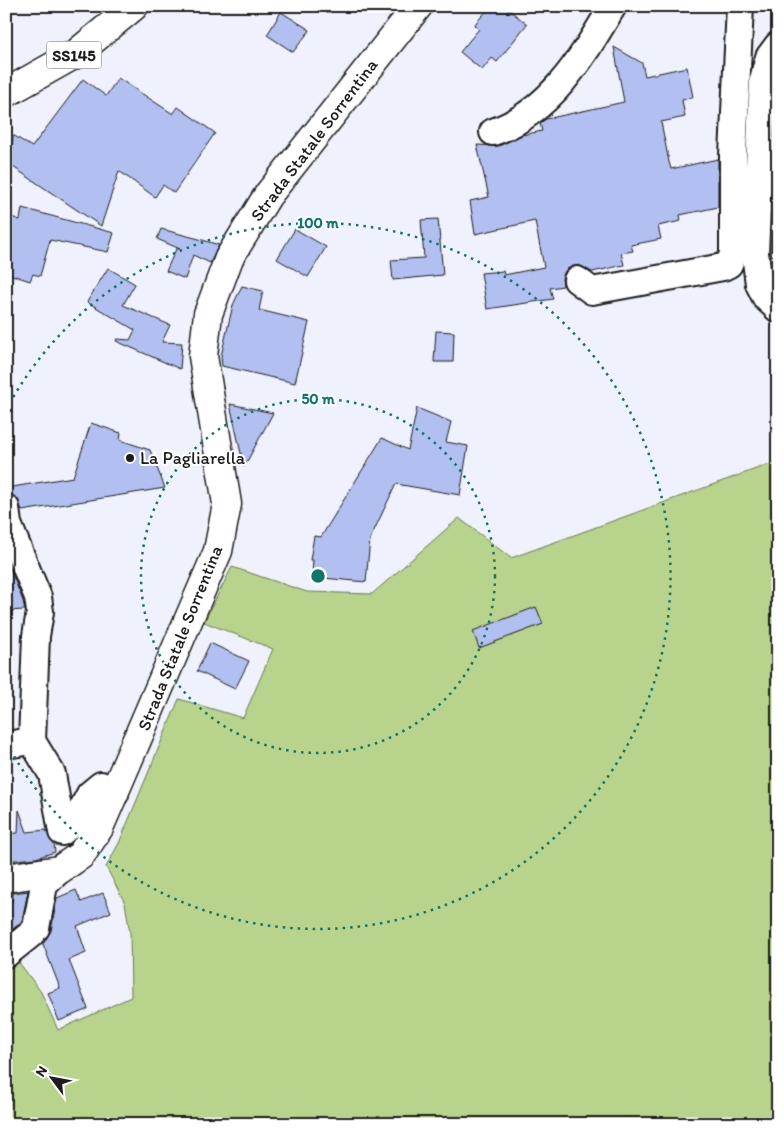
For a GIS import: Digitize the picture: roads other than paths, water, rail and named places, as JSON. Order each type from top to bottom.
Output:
[{"type":"main road","name":"SS145","points":[[6,93],[77,53],[134,6]]},
{"type":"main road","name":"Strada Statale Sorrentina","points":[[6,878],[59,870],[81,855],[99,828],[218,551],[227,504],[203,356],[208,314],[226,268],[268,195],[418,6]]},
{"type":"lane","points":[[493,132],[512,126],[549,97],[589,46],[613,6]]},
{"type":"lane","points":[[577,280],[592,291],[728,264],[733,254],[733,155],[740,6]]},
{"type":"lane","points":[[778,44],[769,57],[764,80],[755,253],[759,284],[766,298],[778,309]]},
{"type":"lane","points":[[6,508],[8,524],[38,597],[40,612],[36,636],[32,740],[52,774],[62,832],[78,817],[90,794],[101,786],[114,794]]},
{"type":"lane","points":[[6,745],[32,740]]},
{"type":"lane","points":[[6,954],[36,928],[44,885],[59,870]]},
{"type":"place","name":"La Pagliarella","points":[[130,458]]}]
